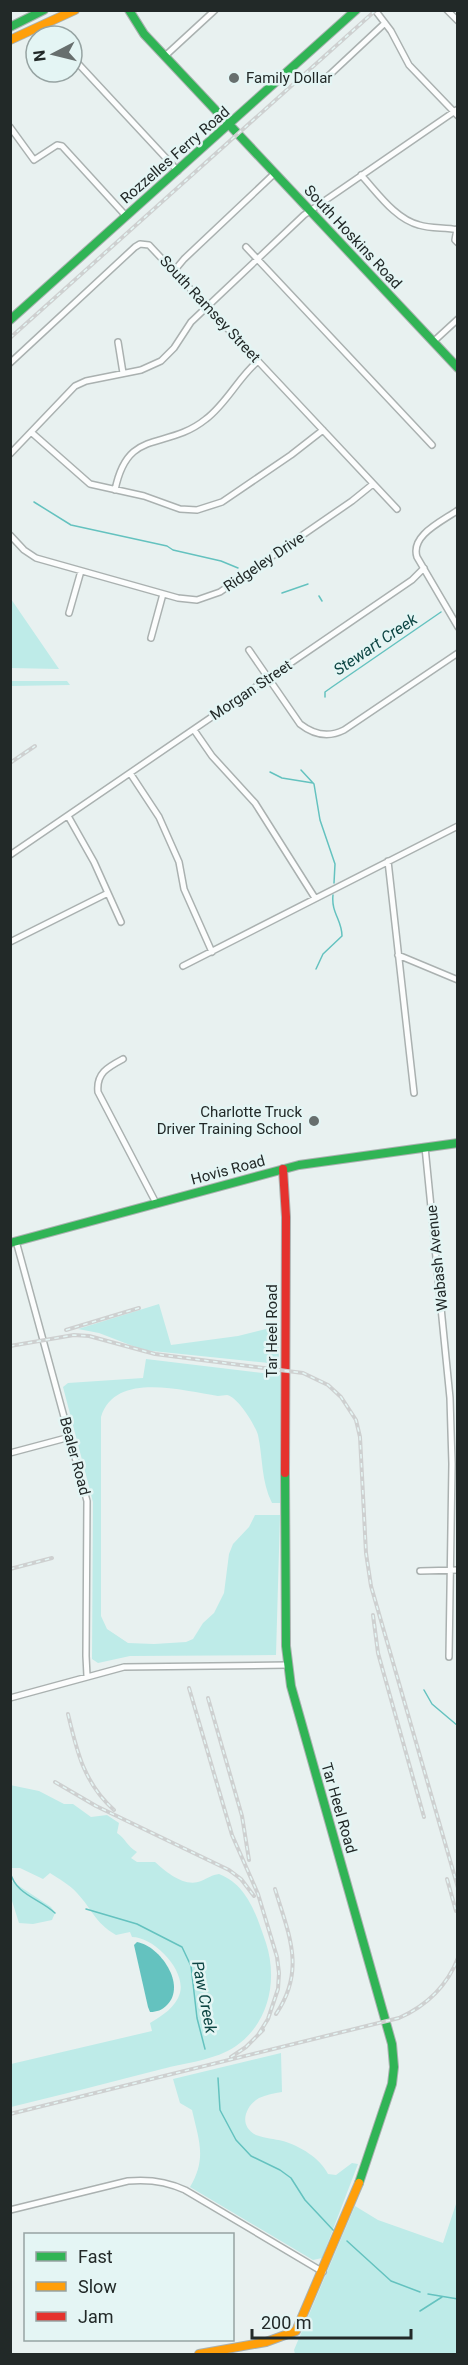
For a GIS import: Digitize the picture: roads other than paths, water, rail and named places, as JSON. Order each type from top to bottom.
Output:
[{"type":"main road","points":[[10,27],[44,10]]},
{"type":"main road","points":[[46,24],[75,10]]},
{"type":"main road","name":"South Hoskins Road","points":[[129,10],[144,34],[458,368]]},
{"type":"main road","name":"Rozzelles Ferry Road","points":[[10,320],[356,10]]},
{"type":"main road","points":[[10,40],[24,34]]},
{"type":"main road","name":"Hovis Road","points":[[13,1242],[283,1169],[338,1158],[458,1143]]},
{"type":"main road","name":"Tar Heel Road","points":[[199,2355],[283,2338],[292,2335],[297,2329],[352,2203],[394,2073],[394,2056],[291,1686],[288,1665],[285,1599],[286,1217],[283,1169]]},
{"type":"street","points":[[165,56],[215,10]]},
{"type":"street","points":[[10,454],[75,386],[86,381],[149,367],[161,361],[174,348],[191,322],[310,210],[456,113],[409,65],[375,10]]},
{"type":"street","points":[[447,10],[458,21]]},
{"type":"street","points":[[323,81],[385,23]]},
{"type":"street","points":[[84,70],[178,171]]},
{"type":"street","points":[[10,127],[34,160],[57,145],[62,147],[126,216]]},
{"type":"street","points":[[174,270],[275,173]]},
{"type":"street","points":[[361,175],[400,216],[410,223],[421,226],[457,230],[455,240],[458,243]]},
{"type":"street","name":"South Ramsey Street","points":[[10,363],[135,247],[145,244],[174,270],[397,509]]},
{"type":"street","points":[[246,247],[432,446]]},
{"type":"street","points":[[433,342],[458,318]]},
{"type":"street","points":[[118,342],[123,373]]},
{"type":"street","points":[[115,490],[120,469],[131,453],[143,446],[175,436],[205,421],[218,408],[237,382],[258,361]]},
{"type":"street","points":[[31,432],[86,482],[96,487],[144,496],[180,509],[205,509],[222,502],[323,430]]},
{"type":"street","name":"Ridgeley Drive","points":[[10,535],[32,556],[163,594],[192,600],[207,598],[220,592],[373,484]]},
{"type":"street","points":[[458,510],[418,540],[416,552],[458,627]]},
{"type":"street","name":"Morgan Street","points":[[10,855],[412,580],[424,568]]},
{"type":"street","points":[[69,613],[81,571]]},
{"type":"street","points":[[151,638],[163,594]]},
{"type":"street","points":[[249,650],[300,724],[316,734],[330,735],[344,730],[458,652]]},
{"type":"street","points":[[194,730],[212,756],[255,802],[315,898]]},
{"type":"street","points":[[130,773],[159,817],[179,862],[184,889],[212,952]]},
{"type":"street","points":[[68,816],[94,862],[121,922]]},
{"type":"street","points":[[183,966],[458,826]]},
{"type":"street","points":[[388,861],[414,1093]]},
{"type":"street","points":[[10,942],[108,894]]},
{"type":"street","points":[[398,955],[458,980]]},
{"type":"street","points":[[123,1059],[102,1072],[98,1080],[98,1092],[156,1203]]},
{"type":"street","name":"Wabash Avenue","points":[[425,1147],[450,1391],[449,1657]]},
{"type":"street","name":"Bealer Road","points":[[13,1242],[70,1437],[88,1513],[87,1676]]},
{"type":"street","points":[[10,1453],[70,1437]]},
{"type":"street","points":[[420,1571],[458,1570]]},
{"type":"street","points":[[10,1698],[87,1676],[137,1665],[288,1665]]},
{"type":"street","points":[[10,2210],[128,2181],[163,2182],[185,2190],[323,2272]]},
{"type":"water","points":[[137,1942],[146,1945],[162,1958],[172,1977],[174,1987],[172,1997],[167,2005],[157,2011],[150,2012],[148,2007],[134,1945]]},
{"type":"waterway","points":[[34,502],[71,525],[167,546],[173,550],[221,561],[238,568]]},
{"type":"waterway","points":[[282,593],[308,584]]},
{"type":"waterway","points":[[319,596],[322,601]]},
{"type":"waterway","name":"Stewart Creek","points":[[325,697],[325,692],[441,612]]},
{"type":"waterway","name":"Stewart Creek","points":[[301,770],[314,784],[320,820],[335,864],[334,883]]},
{"type":"waterway","points":[[270,772],[282,778],[313,783]]},
{"type":"waterway","name":"Stewart Creek","points":[[316,969],[323,954],[342,936],[333,895]]},
{"type":"waterway","points":[[424,1690],[432,1704],[458,1726]]},
{"type":"waterway","name":"Paw Creek","points":[[10,1872],[17,1886],[55,1913]]},
{"type":"waterway","name":"Paw Creek","points":[[86,1909],[137,1924],[182,1947],[191,1966],[197,2018],[205,2049]]},
{"type":"waterway","name":"Paw Creek","points":[[218,2078],[220,2110],[236,2140],[251,2156],[291,2178],[305,2200],[334,2231]]},
{"type":"waterway","name":"Paw Creek","points":[[347,2241],[391,2281],[420,2292]]},
{"type":"waterway","name":"Paw Creek","points":[[428,2294],[458,2299]]},
{"type":"waterway","points":[[420,2311],[442,2297]]},
{"type":"railway","points":[[10,338],[376,10]]},
{"type":"railway","points":[[10,763],[35,746]]},
{"type":"railway","points":[[66,1330],[139,1308]]},
{"type":"railway","points":[[10,1346],[74,1335],[89,1336],[155,1354],[303,1373],[328,1385],[341,1397],[356,1420],[360,1437],[366,1553],[371,1586],[458,1888]]},
{"type":"railway","points":[[10,1569],[52,1558]]},
{"type":"railway","points":[[373,1615],[378,1653],[424,1817]]},
{"type":"railway","points":[[189,1688],[232,1835],[258,1894],[277,1957],[278,1989],[268,2019],[258,2035]]},
{"type":"railway","points":[[208,1698],[242,1816],[249,1860]]},
{"type":"railway","points":[[68,1714],[83,1766],[95,1789],[114,1810]]},
{"type":"railway","points":[[55,1782],[96,1806],[229,1870],[241,1879],[254,1896]]},
{"type":"railway","points":[[447,1879],[456,1911]]},
{"type":"railway","points":[[275,1889],[289,1937],[293,1967],[285,1998],[276,2014]]},
{"type":"railway","points":[[10,2114],[399,2018],[418,2008],[442,1986],[458,1958]]},
{"type":"railway","points":[[231,2057],[246,2047],[263,2030]]},
{"type":"place","name":"Family Dollar","points":[[234,78]]},
{"type":"place","name":"Charlotte Truck Driver Training School","points":[[314,1121]]}]
